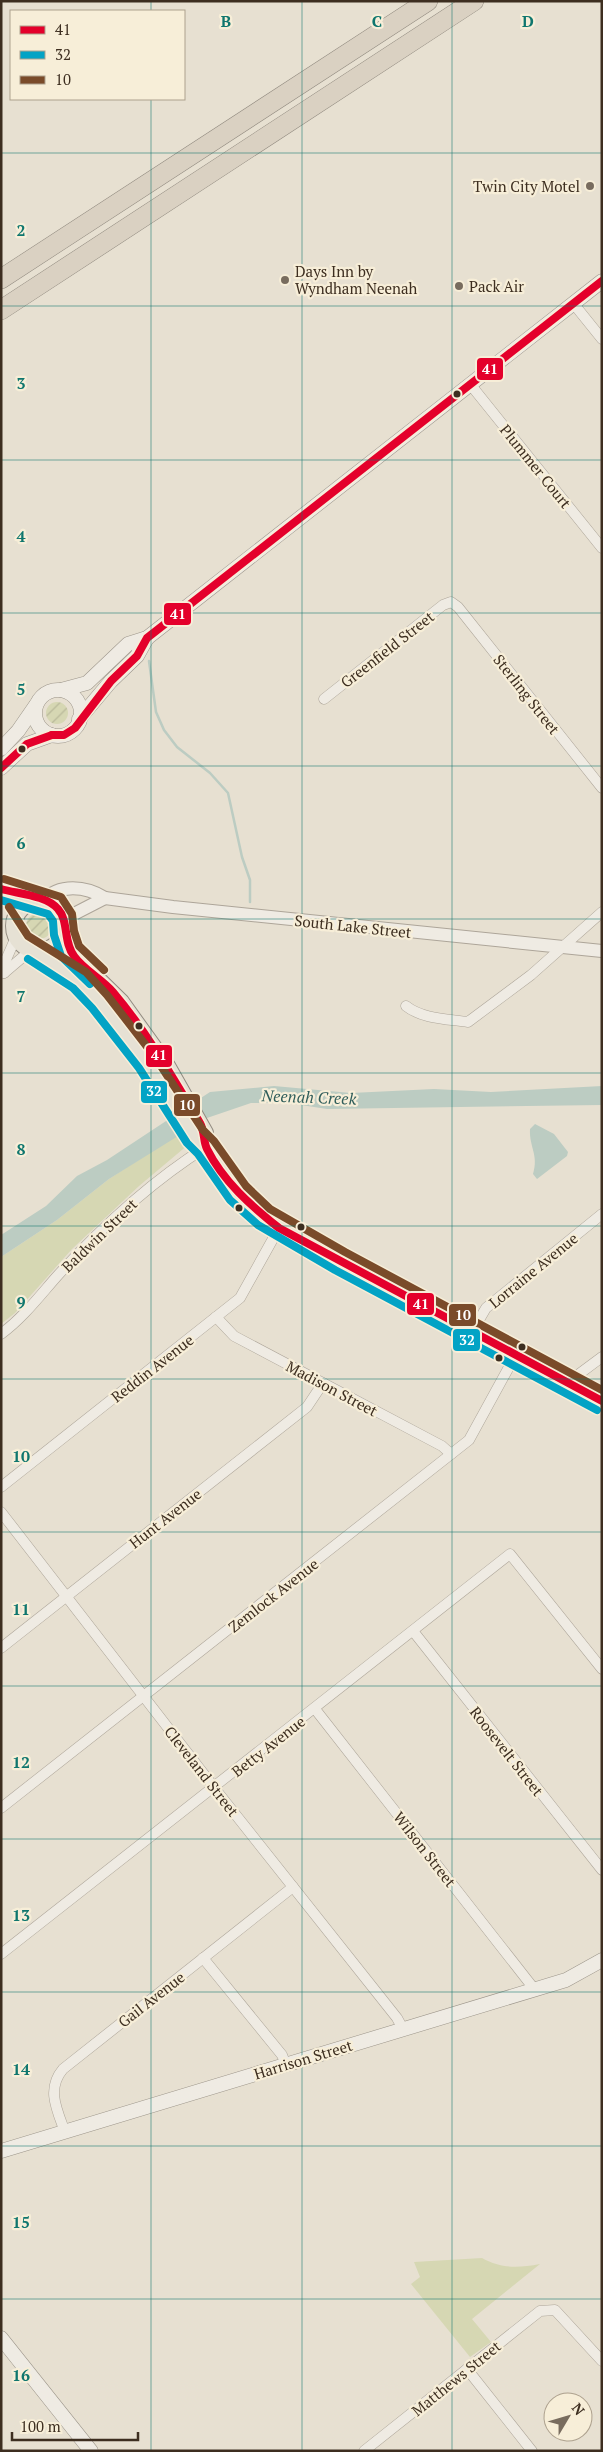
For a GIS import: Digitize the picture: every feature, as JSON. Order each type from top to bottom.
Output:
[{"type":"highway","points":[[1,279],[428,1]]},
{"type":"highway","points":[[1,310],[474,1]]},
{"type":"main road","points":[[1,749],[18,731],[36,705],[49,692],[87,683],[128,644],[147,638],[602,281]]},
{"type":"main road","points":[[36,705],[36,720],[39,726],[52,735],[58,736],[70,732],[110,681],[137,656],[147,638]]},
{"type":"main road","points":[[61,690],[74,698],[80,712],[80,720]]},
{"type":"main road","points":[[1,768],[27,744],[52,735]]},
{"type":"main road","points":[[1,889],[54,905],[59,910],[67,924],[76,959],[112,992],[129,1012],[167,1066],[184,1109]]},
{"type":"main road","points":[[15,934],[14,921],[21,908],[27,903],[41,901]]},
{"type":"main road","points":[[1,913],[15,934],[34,951],[80,980],[124,1030],[184,1109],[206,1147],[250,1206],[279,1228],[602,1401]]},
{"type":"main road","points":[[34,951],[54,947],[67,924]]},
{"type":"main road","name":"Harrison Street","points":[[1,2151],[534,1990],[578,1975],[602,1960]]},
{"type":"main road","points":[[1,2338],[91,2451]]},
{"type":"street","points":[[573,303],[602,339]]},
{"type":"street","name":"Plummer Court","points":[[470,384],[602,548]]},
{"type":"street","name":"Greenfield Street","points":[[324,699],[444,605],[451,602]]},
{"type":"street","name":"Sterling Street","points":[[451,602],[458,607],[602,788]]},
{"type":"street","name":"South Lake Street","points":[[41,901],[61,888],[88,890],[105,898],[602,951]]},
{"type":"street","points":[[67,924],[85,898],[88,890]]},
{"type":"street","points":[[67,924],[105,898]]},
{"type":"street","points":[[406,1006],[421,1014],[468,1022],[531,975],[602,912]]},
{"type":"street","points":[[15,934],[5,962],[4,973],[34,951]]},
{"type":"street","name":"Baldwin Street","points":[[1,1334],[19,1319],[82,1250],[130,1204],[188,1158],[206,1147]]},
{"type":"street","name":"Lorraine Avenue","points":[[472,1332],[486,1308],[602,1214]]},
{"type":"street","name":"Reddin Avenue","points":[[1,1487],[243,1295],[279,1228]]},
{"type":"street","name":"Madison Street","points":[[216,1317],[234,1336],[442,1446],[452,1454]]},
{"type":"street","name":"Zemlock Avenue","points":[[1,1808],[473,1436],[515,1356]]},
{"type":"street","points":[[567,1383],[602,1357]]},
{"type":"street","name":"Hunt Avenue","points":[[1,1648],[307,1407],[323,1383]]},
{"type":"street","name":"Cleveland Street","points":[[1,1512],[215,1788],[397,2018],[403,2029]]},
{"type":"street","name":"Betty Avenue","points":[[1,1954],[215,1788],[510,1554],[602,1669]]},
{"type":"street","name":"Roosevelt Street","points":[[413,1631],[602,1870]]},
{"type":"street","name":"Wilson Street","points":[[315,1709],[534,1990]]},
{"type":"street","name":"Gail Avenue","points":[[64,2132],[53,2093],[59,2074],[293,1887]]},
{"type":"street","points":[[203,1958],[282,2055],[286,2065]]},
{"type":"street","name":"Matthews Street","points":[[364,2451],[536,2314],[549,2309],[559,2313],[602,2361]]},
{"type":"street","points":[[467,2369],[532,2451]]},
{"type":"street","points":[[374,2442],[383,2451]]},
{"type":"green space","points":[[57,702],[67,709],[68,713],[61,723],[57,724],[47,717],[46,713],[53,703]]},
{"type":"green space","points":[[39,913],[48,917],[52,926],[48,935],[39,939],[30,935],[26,926],[30,917]]},
{"type":"green space","points":[[180,1133],[184,1135],[189,1144],[139,1186],[72,1249],[15,1313],[1,1324],[1,1257],[57,1220],[109,1179]]},
{"type":"green space","points":[[482,2258],[489,2262],[510,2267],[540,2264],[472,2319],[491,2342],[470,2357],[411,2284],[420,2277],[414,2262]]},
{"type":"water","name":"Neenah Creek","points":[[274,1086],[351,1093],[434,1089],[491,1092],[602,1086],[602,1105],[327,1109],[288,1103],[251,1103],[207,1118],[109,1179],[57,1220],[1,1257],[1,1235],[46,1206],[77,1176],[107,1160],[210,1092]]},
{"type":"water","points":[[535,1124],[554,1134],[568,1152],[567,1156],[537,1179],[533,1174],[535,1161],[530,1135],[530,1129]]},
{"type":"waterway","points":[[149,661],[156,712],[164,730],[177,747],[210,773],[228,793],[242,857],[250,880],[250,902]]},
{"type":"transit line","name":"41","points":[[52,735],[64,735],[75,728],[111,681],[137,656],[147,638],[602,281]]},
{"type":"transit line","name":"41","points":[[1,768],[27,744],[52,735]]},
{"type":"transit line","name":"10","points":[[4,879],[61,897],[72,914],[74,931],[79,946],[104,970]]},
{"type":"transit line","name":"41","points":[[1,889],[39,898],[53,904],[58,909],[64,919],[68,944],[74,956],[83,966],[109,987],[137,1023],[200,1123],[206,1146],[221,1172],[258,1211],[279,1228],[602,1401]]},
{"type":"transit line","name":"32","points":[[1,900],[48,914],[53,921],[54,935],[61,956],[90,984]]},
{"type":"transit line","name":"10","points":[[9,907],[28,936],[86,972],[107,995],[155,1057],[203,1130],[214,1141],[246,1186],[270,1209],[345,1252],[602,1390]]},
{"type":"transit line","name":"32","points":[[28,959],[73,988],[92,1008],[139,1068],[187,1143],[198,1154],[230,1200],[258,1225],[335,1270],[597,1410]]},
{"type":"place","name":"Twin City Motel","points":[[590,186]]},
{"type":"place","name":"Days Inn by Wyndham Neenah","points":[[285,280]]},
{"type":"place","name":"Pack Air","points":[[459,286]]}]
